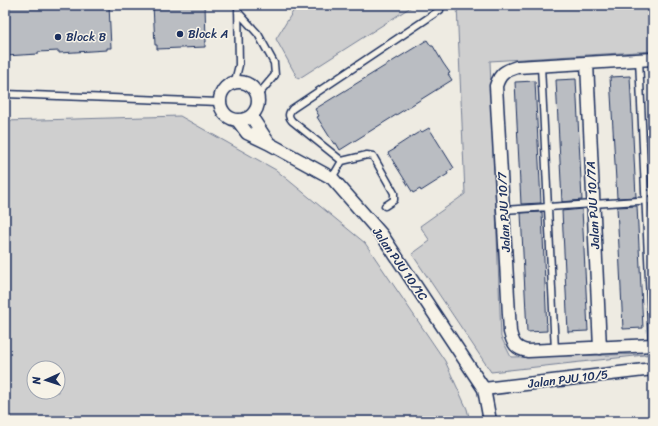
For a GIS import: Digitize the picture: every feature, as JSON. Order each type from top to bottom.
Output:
[{"type":"street","points":[[541,66],[653,59]]},
{"type":"street","name":"Jalan PJU 10/7A","points":[[587,63],[600,348]]},
{"type":"street","name":"Jalan PJU 10/7","points":[[541,66],[517,67],[506,70],[499,77],[496,86],[496,98],[504,210],[510,332],[512,340],[521,349],[528,351],[556,350]]},
{"type":"street","points":[[235,81],[245,82],[253,86],[258,95],[258,107],[251,116],[238,120],[229,118],[222,111],[219,102],[221,93],[226,85],[235,81]]},
{"type":"street","name":"Jalan PJU 10/1C","points":[[251,116],[268,143]]},
{"type":"street","name":"Jalan PJU 10/1C","points":[[238,120],[247,133],[332,178],[384,237],[484,389],[490,421]]},
{"type":"street","points":[[556,350],[652,345]]},
{"type":"street","name":"Jalan PJU 10/5","points":[[484,389],[653,369]]},
{"type":"lane","points":[[235,81],[239,65],[238,5]]},
{"type":"lane","points":[[342,161],[292,121],[289,117],[289,113],[440,10]]},
{"type":"lane","points":[[238,12],[258,34],[274,63],[275,75],[258,95]]},
{"type":"lane","points":[[639,59],[652,345]]},
{"type":"lane","points":[[541,66],[556,350]]},
{"type":"lane","points":[[5,94],[219,102]]},
{"type":"lane","points":[[332,178],[342,161],[367,154],[373,156],[394,193],[394,200],[385,206]]},
{"type":"lane","points":[[504,210],[653,200]]},
{"type":"shaded area","points":[[297,5],[414,5],[298,79],[276,39]]},
{"type":"shaded area","points":[[457,5],[653,5],[653,51],[490,61],[501,337],[511,357],[653,354],[491,372],[412,254],[430,241],[420,226],[465,194]]},
{"type":"shaded area","points":[[180,116],[276,170],[365,243],[445,361],[467,409],[470,421],[5,421],[5,121]]},
{"type":"building","name":"Block B","points":[[5,5],[109,5],[111,48],[107,48],[107,50],[59,53],[59,51],[38,52],[38,54],[5,56]]},
{"type":"building","name":"Block A","points":[[153,5],[205,5],[205,47],[157,49],[157,45],[155,45]]},
{"type":"building","points":[[427,40],[431,46],[433,46],[450,73],[448,74],[452,80],[340,150],[336,143],[334,144],[317,117],[319,116],[315,109]]},
{"type":"building","points":[[630,76],[636,197],[617,198],[610,77]]},
{"type":"building","points":[[576,79],[582,200],[562,202],[556,80]]},
{"type":"building","points":[[535,81],[541,203],[521,204],[515,82]]},
{"type":"building","points":[[429,128],[454,168],[447,172],[448,174],[421,191],[420,189],[413,193],[388,153],[411,137]]},
{"type":"building","points":[[637,206],[643,328],[623,329],[617,207]]},
{"type":"building","points":[[582,209],[588,331],[568,332],[562,211]]},
{"type":"building","points":[[542,212],[547,331],[527,332],[521,213]]},
{"type":"place","name":"Block A","points":[[180,34]]},
{"type":"place","name":"Block B","points":[[58,37]]}]
